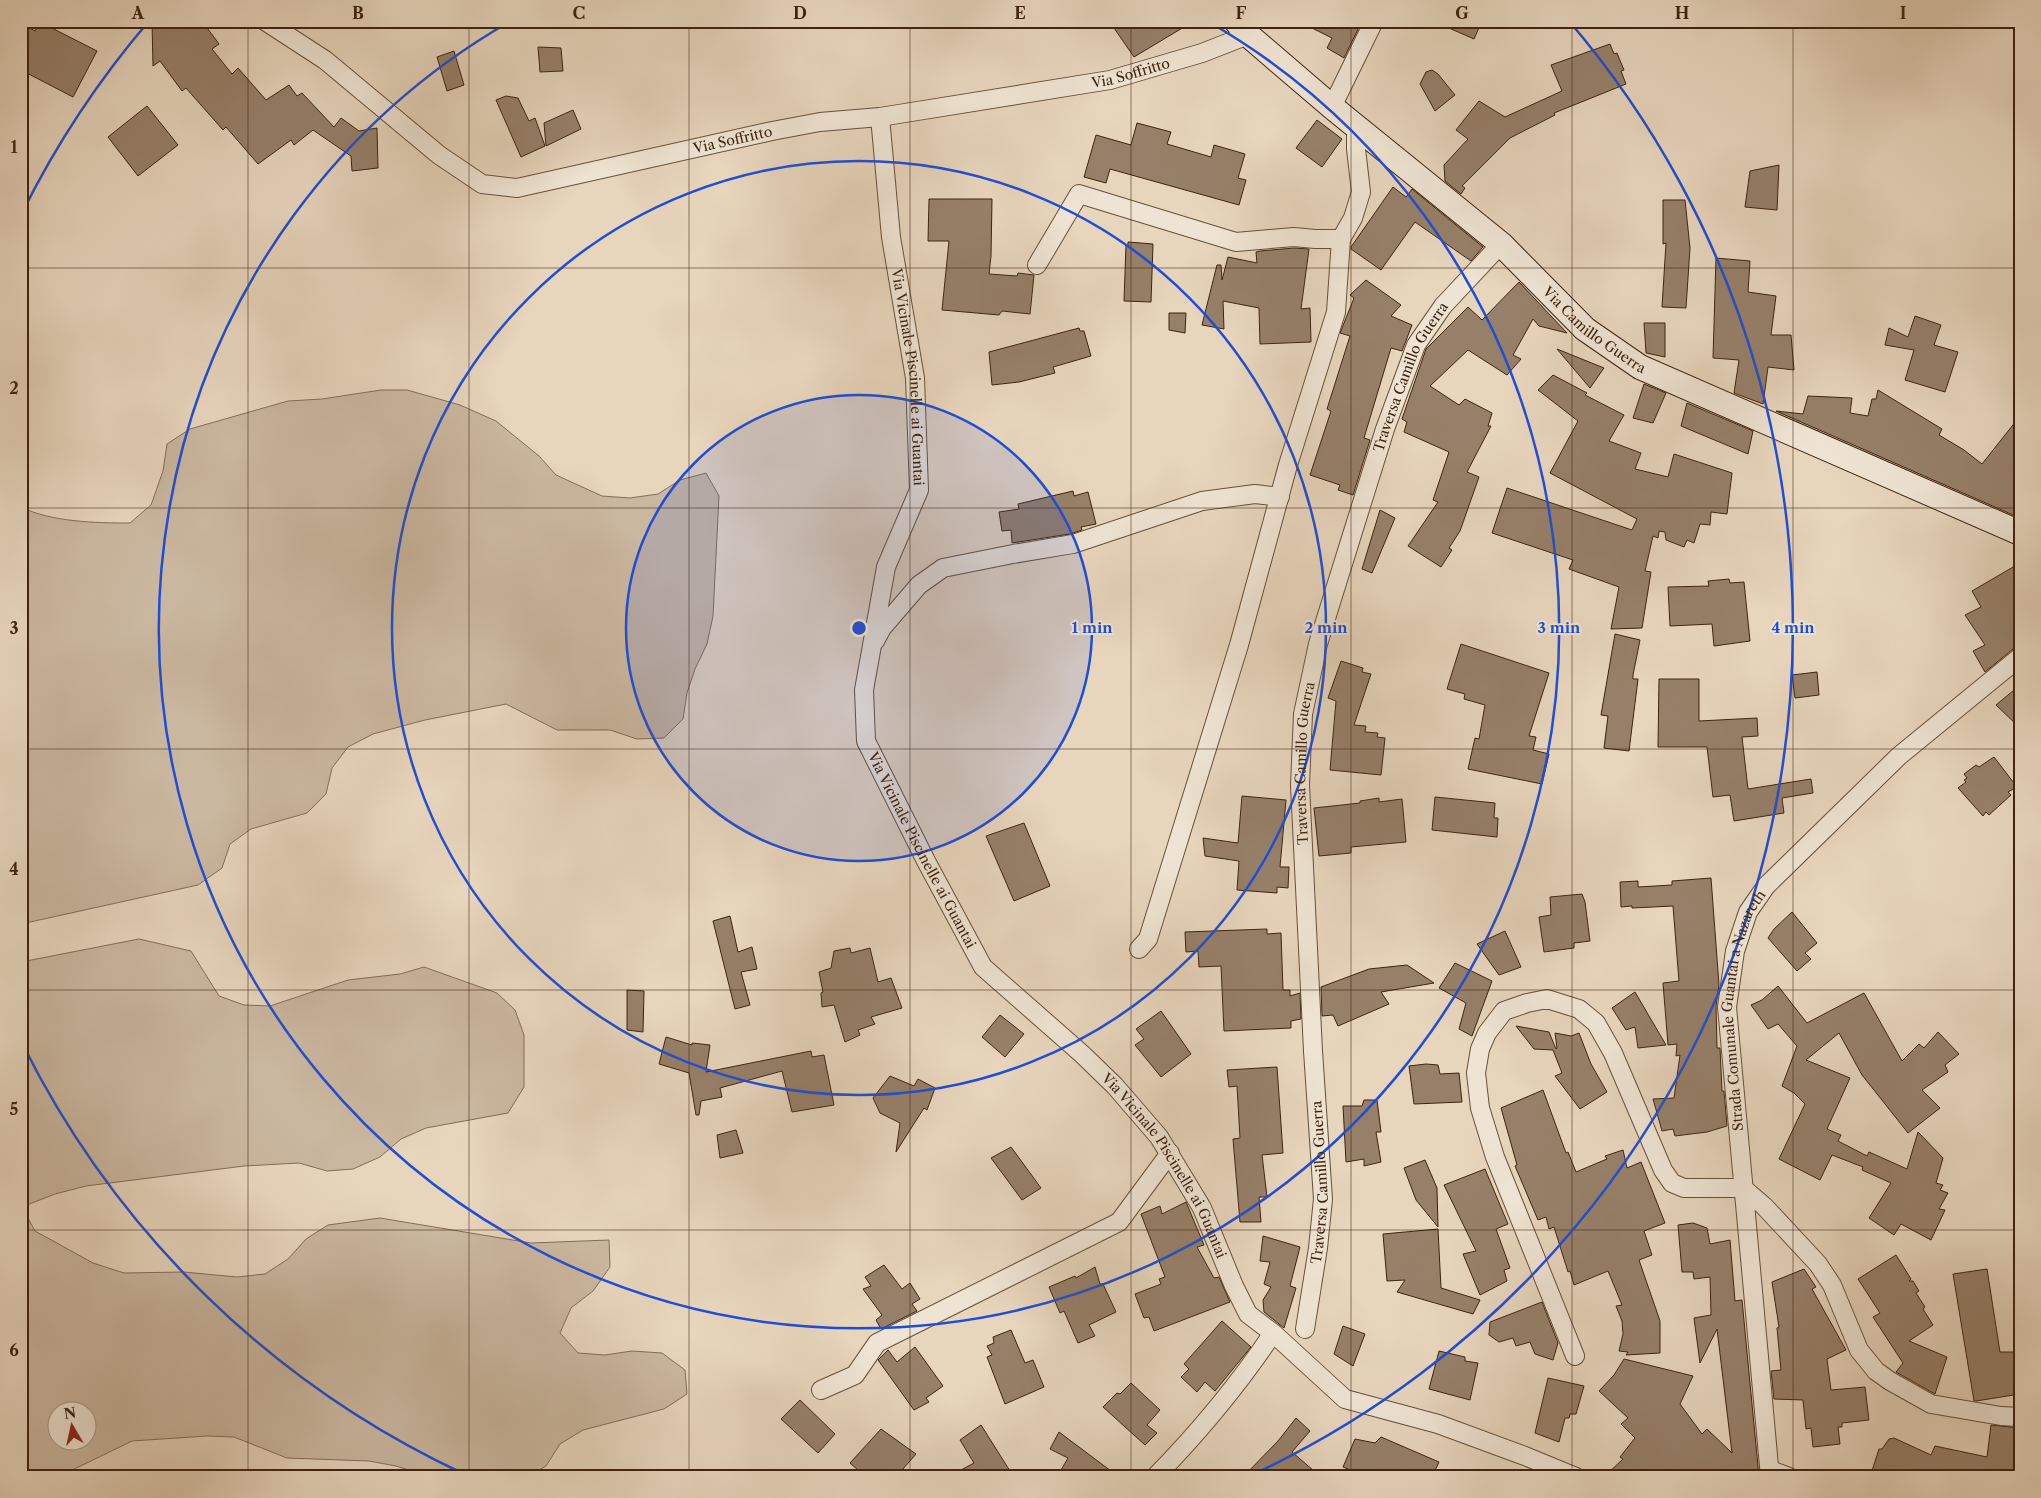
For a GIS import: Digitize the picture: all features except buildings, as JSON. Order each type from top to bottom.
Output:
[{"type":"street","name":"Via Soffritto","points":[[265,21],[325,60],[438,155],[482,184],[517,188],[820,122],[880,117],[1110,80],[1202,53],[1242,28]]},
{"type":"street","points":[[1332,108],[1374,21]]},
{"type":"street","name":"Via Camillo Guerra","points":[[1242,28],[1332,108],[1501,244],[1585,329],[1640,367],[2020,533]]},
{"type":"street","name":"Via Vicinale Piscinelle ai Guantai","points":[[880,117],[891,237],[915,378],[919,490],[886,568],[864,690],[866,741],[926,861],[983,967],[1082,1054],[1159,1137],[1202,1208],[1234,1286],[1248,1314],[1345,1399],[1438,1424],[1526,1456],[1576,1477]]},
{"type":"street","points":[[1139,949],[1148,939],[1239,645],[1280,497],[1336,312],[1340,277],[1341,239],[1353,218],[1361,192],[1356,149],[1356,127]]},
{"type":"street","points":[[1038,265],[1079,194],[1236,242],[1294,237],[1341,239]]},
{"type":"street","name":"Traversa Camillo Guerra","points":[[1305,1329],[1318,1248],[1323,1199],[1313,1051],[1300,785],[1303,714],[1318,644],[1385,429],[1416,345],[1443,306],[1501,244]]},
{"type":"street","points":[[871,647],[882,628],[919,585],[942,568],[1073,544],[1202,501],[1255,494],[1280,497]]},
{"type":"street","name":"Strada Comunale Guantai a Nazareth","points":[[1770,1473],[1727,1007],[1735,951],[1748,912],[1766,886],[1899,756],[2020,657]]},
{"type":"street","points":[[1576,1356],[1494,1157],[1480,1108],[1476,1073],[1480,1049],[1487,1033],[1504,1011],[1546,999],[1579,1009],[1596,1023],[1613,1053],[1663,1170],[1672,1183],[1684,1188],[1743,1188],[1764,1206],[1818,1264],[1832,1285],[1859,1350],[1876,1371],[1931,1404],[2000,1416],[2020,1416]]},
{"type":"street","points":[[821,1390],[855,1375],[877,1343],[1119,1222],[1170,1153]]},
{"type":"street","points":[[1155,1477],[1193,1438],[1223,1402],[1273,1334]]},
{"type":"street","points":[[1770,1473],[1789,1477]]},
{"type":"shaded area","points":[[381,390],[407,390],[460,405],[496,421],[539,456],[556,475],[602,496],[630,498],[658,494],[680,480],[706,473],[719,496],[713,616],[707,644],[695,669],[687,693],[683,719],[664,738],[637,739],[610,730],[557,730],[506,704],[425,720],[373,734],[348,747],[332,768],[326,794],[307,813],[251,829],[230,844],[222,868],[198,885],[21,924],[21,507],[60,519],[130,523],[151,505],[163,471],[167,444],[190,429],[288,401],[322,399]]},
{"type":"shaded area","points":[[139,939],[191,951],[219,996],[244,1005],[270,1006],[348,980],[400,974],[424,967],[497,993],[515,1010],[524,1035],[524,1087],[508,1113],[426,1128],[401,1139],[380,1157],[353,1169],[327,1171],[299,1163],[244,1166],[86,1186],[55,1194],[22,1207],[35,1231],[93,1263],[124,1273],[184,1272],[237,1277],[265,1274],[288,1259],[306,1239],[328,1225],[380,1218],[531,1243],[609,1240],[610,1267],[593,1291],[571,1308],[560,1333],[578,1353],[605,1355],[632,1351],[662,1353],[685,1370],[687,1394],[664,1409],[583,1430],[560,1444],[546,1466],[528,1477],[430,1477],[396,1466],[369,1461],[287,1458],[234,1437],[207,1436],[132,1441],[58,1477],[21,1477],[21,962]]}]
